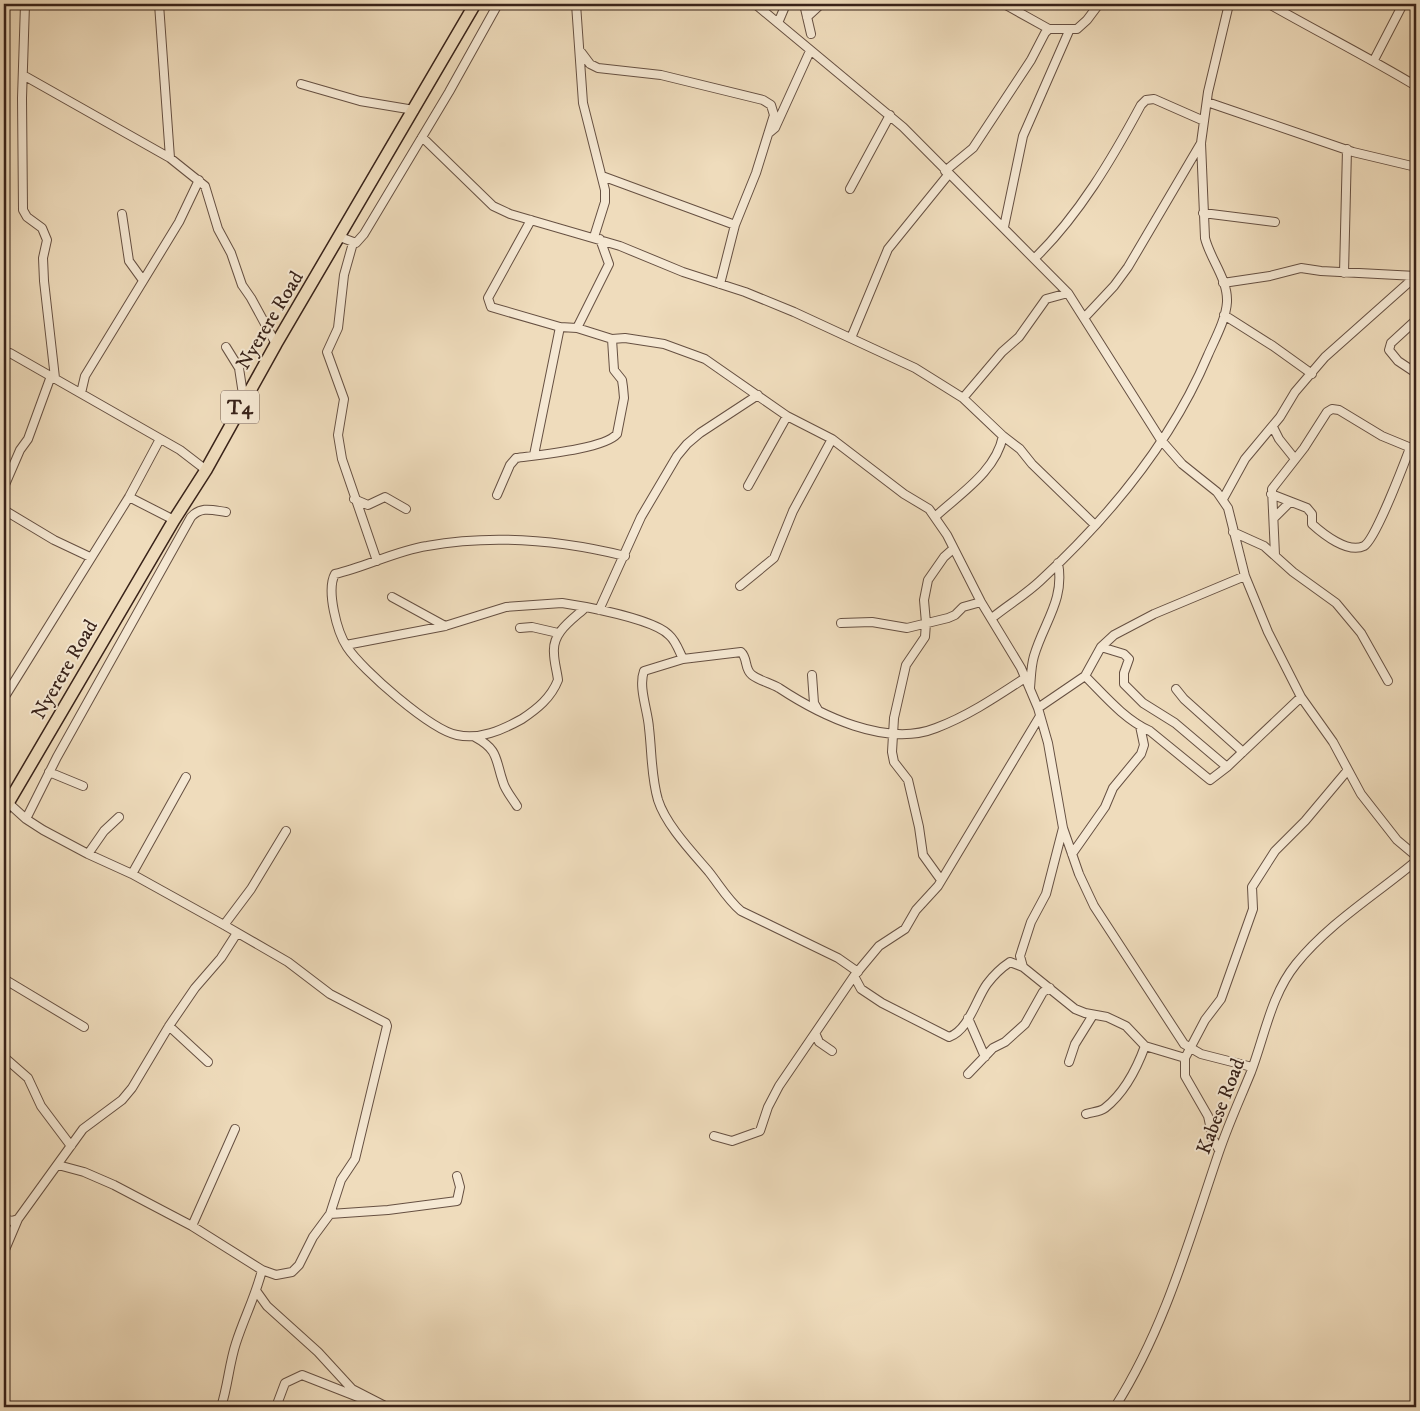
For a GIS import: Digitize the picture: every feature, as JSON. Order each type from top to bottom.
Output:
[{"type":"highway","name":"Nyerere Road","points":[[5,803],[174,520],[206,470],[276,344],[475,4]]},
{"type":"street","points":[[4,487],[20,450],[28,439],[53,377],[44,281],[43,258],[47,240],[42,228],[27,217],[23,210],[25,4]]},
{"type":"street","points":[[159,4],[170,158]]},
{"type":"street","points":[[340,237],[353,243],[358,243],[422,137],[498,4]]},
{"type":"street","points":[[576,4],[583,103],[602,176],[605,202],[597,238],[609,264],[577,328]]},
{"type":"street","points":[[755,4],[890,115],[1068,293],[1085,317],[1101,347],[1161,440],[1182,464],[1223,499],[1228,508],[1245,576],[1268,632],[1301,696],[1333,742],[1360,794],[1397,840],[1416,856]]},
{"type":"street","points":[[778,23],[786,4]]},
{"type":"street","points":[[804,4],[811,34]]},
{"type":"street","points":[[807,17],[821,4]]},
{"type":"street","points":[[1004,4],[1049,29],[1069,31],[1077,30],[1098,4]]},
{"type":"street","points":[[992,618],[1029,590],[1058,563],[1117,501],[1193,392],[1224,315],[1227,303],[1224,283],[1208,251],[1203,213],[1201,143],[1207,102],[1229,4]]},
{"type":"street","points":[[1269,4],[1342,46],[1374,60],[1416,86]]},
{"type":"street","points":[[1374,60],[1403,4]]},
{"type":"street","points":[[851,338],[888,249],[946,173],[973,148],[1031,60],[1041,38],[1049,29]]},
{"type":"street","points":[[1004,227],[1023,136],[1069,31]]},
{"type":"street","points":[[766,136],[775,128],[810,51]]},
{"type":"street","points":[[580,52],[590,64],[598,68],[661,75],[763,100],[771,105],[774,115],[756,173],[735,225],[720,284]]},
{"type":"street","points":[[23,75],[170,158],[205,186],[218,229],[232,253],[242,285],[276,344]]},
{"type":"street","points":[[301,84],[360,101],[414,110]]},
{"type":"street","points":[[1035,258],[1062,229],[1114,156],[1141,105],[1146,100],[1154,99],[1204,121]]},
{"type":"street","points":[[1207,102],[1347,149],[1416,167]]},
{"type":"street","points":[[850,189],[890,115]]},
{"type":"street","points":[[422,137],[493,206],[531,220],[597,238],[745,292],[915,368],[963,398],[1003,436],[1020,449],[1032,464],[1095,525]]},
{"type":"street","points":[[1085,317],[1114,286],[1128,267],[1201,143]]},
{"type":"street","points":[[1344,273],[1347,149]]},
{"type":"street","points":[[602,176],[735,225]]},
{"type":"street","points":[[81,393],[85,376],[178,222],[199,180]]},
{"type":"street","points":[[1203,213],[1275,222]]},
{"type":"street","points":[[122,214],[129,261],[142,279]]},
{"type":"street","points":[[531,220],[488,298],[488,304],[491,307],[560,327],[577,328],[612,339],[645,340],[680,348],[705,359],[787,416],[832,440],[904,494],[923,504],[936,516],[1025,678],[1039,712],[1048,744],[1063,828],[1094,906],[1167,1020],[1190,1049],[1201,1054],[1252,1067]]},
{"type":"street","points":[[353,243],[344,275],[338,328],[327,352],[344,399],[338,435],[342,459],[354,499],[377,561]]},
{"type":"street","points":[[1224,283],[1232,280],[1270,276],[1301,268],[1344,273],[1416,276]]},
{"type":"street","points":[[1223,499],[1245,459],[1273,427],[1295,392],[1325,357],[1416,276]]},
{"type":"street","points":[[963,398],[1002,352],[1019,337],[1046,298],[1068,293]]},
{"type":"street","points":[[1224,315],[1273,346],[1312,374]]},
{"type":"street","points":[[1416,320],[1399,334],[1389,347],[1391,355],[1416,373]]},
{"type":"street","points":[[534,456],[560,327]]},
{"type":"street","points":[[497,494],[512,461],[516,458],[594,445],[613,438],[617,434],[624,398],[622,380],[614,370],[612,339]]},
{"type":"street","points":[[226,347],[239,368],[244,401]]},
{"type":"street","points":[[4,354],[10,352],[180,450],[206,470]]},
{"type":"street","points":[[600,610],[659,485],[687,444],[758,395]]},
{"type":"street","points":[[1271,494],[1310,511],[1312,524],[1325,534],[1347,546],[1362,547],[1367,544],[1377,526],[1413,449],[1382,436],[1339,410],[1332,409],[1323,416],[1304,448],[1274,485],[1271,494],[1275,556]]},
{"type":"street","points":[[748,486],[787,416]]},
{"type":"street","points":[[1273,427],[1279,439],[1295,459]]},
{"type":"street","points":[[936,516],[990,466],[999,450],[1003,436]]},
{"type":"street","points":[[4,698],[129,497],[160,439]]},
{"type":"street","points":[[740,586],[754,572],[765,567],[774,558],[793,511],[832,440]]},
{"type":"street","points":[[129,497],[174,520]]},
{"type":"street","points":[[354,499],[368,505],[385,497],[406,509]]},
{"type":"street","points":[[1274,518],[1290,502]]},
{"type":"street","points":[[26,819],[49,772],[191,517],[196,511],[205,509],[226,512]]},
{"type":"street","points":[[4,510],[54,540],[90,557]]},
{"type":"street","points":[[1233,532],[1258,542],[1293,572],[1336,603],[1361,632],[1388,681]]},
{"type":"street","points":[[517,806],[503,784],[496,754],[487,744],[475,737],[444,731],[425,718],[368,670],[346,645],[333,604],[331,586],[333,578],[335,574],[427,546],[495,540],[545,540],[580,545],[625,556]]},
{"type":"street","points":[[941,880],[923,855],[908,780],[892,756],[893,733],[906,666],[921,644],[926,624],[924,600],[928,580],[944,557],[954,549]]},
{"type":"street","points":[[1030,690],[1034,657],[1059,595],[1061,583],[1058,563]]},
{"type":"street","points":[[714,1136],[732,1141],[760,1132],[768,1108],[779,1086],[816,1035],[856,974],[879,946],[905,929],[916,910],[934,891],[1039,712],[1085,676],[1101,646],[1114,635],[1154,614],[1245,576]]},
{"type":"street","points":[[392,597],[445,626]]},
{"type":"street","points":[[841,623],[872,622],[902,628],[948,618],[963,607],[982,602]]},
{"type":"street","points":[[346,645],[445,626],[506,607],[562,604],[600,610],[664,630],[673,638],[683,659]]},
{"type":"street","points":[[475,737],[510,726],[544,702],[558,680],[553,647],[558,633],[586,608]]},
{"type":"street","points":[[520,628],[532,627],[558,633]]},
{"type":"street","points":[[1101,646],[1124,654],[1129,659],[1124,673],[1124,684],[1136,697],[1175,723],[1227,767]]},
{"type":"street","points":[[1025,678],[974,711],[935,729],[921,732],[893,733],[853,726],[753,676],[746,667],[745,656],[741,652],[683,659],[645,670],[642,676],[650,729],[650,765],[663,810],[692,853],[741,911],[838,958],[856,974],[861,989],[899,1013],[927,1024],[946,1036],[952,1036],[968,1018],[987,984],[1010,962],[1023,967],[1070,1006],[1093,1015],[1107,1017],[1126,1026],[1145,1046],[1186,1058]]},
{"type":"street","points":[[812,676],[814,699],[818,710]]},
{"type":"street","points":[[1085,676],[1103,696],[1211,780],[1243,752],[1288,706],[1301,696]]},
{"type":"street","points":[[1176,689],[1184,699],[1243,752]]},
{"type":"street","points":[[1072,854],[1105,807],[1113,788],[1142,752],[1144,745],[1140,726]]},
{"type":"street","points":[[1219,1150],[1213,1139],[1208,1116],[1185,1076],[1186,1058],[1205,1020],[1221,999],[1253,909],[1252,887],[1275,851],[1305,821],[1348,771]]},
{"type":"street","points":[[49,772],[83,786]]},
{"type":"street","points":[[132,874],[186,777]]},
{"type":"street","points":[[5,803],[26,819],[88,854],[132,874],[224,925],[288,962],[330,994],[386,1023],[377,1074],[355,1159],[341,1180],[330,1214],[313,1237],[296,1269],[281,1275],[262,1270],[192,1226],[106,1182],[84,1172],[58,1165]]},
{"type":"street","points":[[88,854],[104,831],[119,817]]},
{"type":"street","points":[[1023,967],[1020,956],[1022,946],[1046,894],[1063,828]]},
{"type":"street","points":[[224,925],[252,889],[286,831]]},
{"type":"street","name":"Kabese Road","points":[[1115,1407],[1136,1375],[1174,1287],[1219,1150],[1252,1067],[1276,996],[1296,964],[1314,944],[1416,861]]},
{"type":"street","points":[[4,1252],[18,1219],[71,1146],[88,1125],[128,1093],[169,1026],[195,988],[221,958],[237,933]]},
{"type":"street","points":[[4,979],[84,1027]]},
{"type":"street","points":[[968,1074],[985,1056],[1025,1024],[1043,992],[1050,988]]},
{"type":"street","points":[[1070,1062],[1075,1044],[1093,1015]]},
{"type":"street","points":[[968,1018],[985,1056]]},
{"type":"street","points":[[169,1026],[208,1062]]},
{"type":"street","points":[[816,1035],[819,1042],[832,1051]]},
{"type":"street","points":[[1086,1114],[1104,1109],[1113,1100],[1135,1072],[1145,1046]]},
{"type":"street","points":[[4,1057],[28,1078],[41,1106],[71,1146]]},
{"type":"street","points":[[192,1226],[235,1129]]},
{"type":"street","points":[[330,1214],[388,1210],[457,1201],[460,1187],[457,1176]]},
{"type":"street","points":[[4,1219],[12,1221],[18,1219]]},
{"type":"street","points":[[221,1407],[228,1387],[235,1346],[257,1292],[262,1270]]},
{"type":"street","points":[[257,1292],[267,1306],[318,1352],[346,1384],[362,1397],[368,1407]]},
{"type":"street","points":[[276,1407],[286,1384],[302,1375],[387,1407]]},
{"type":"street","points":[[4,1404],[11,1407]]}]
